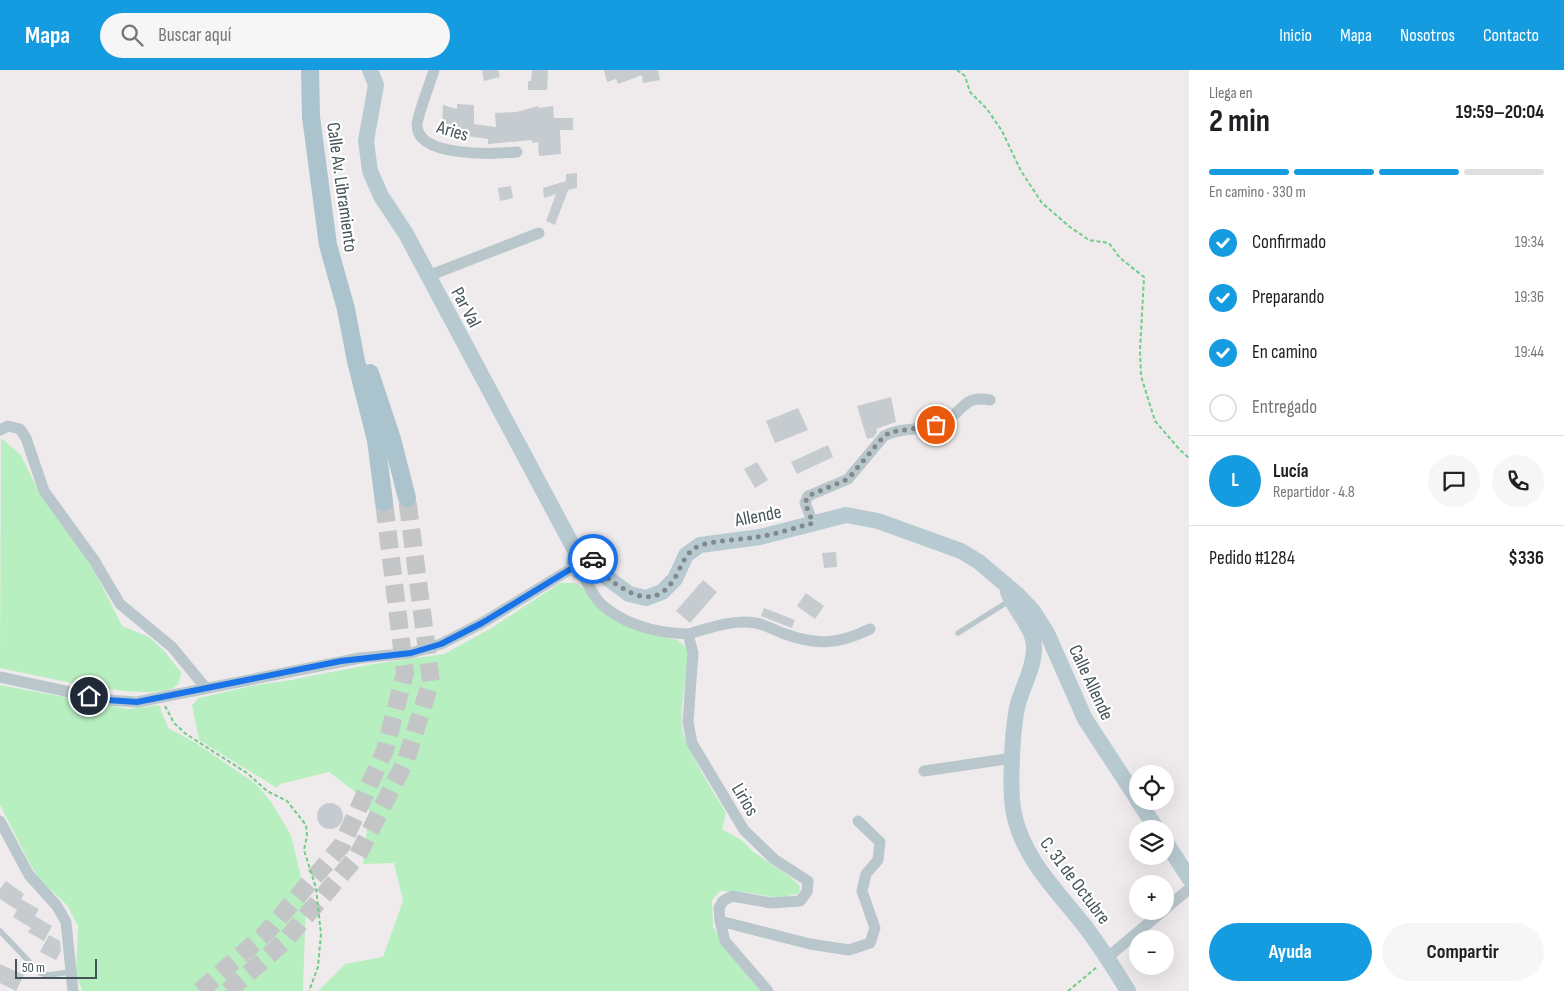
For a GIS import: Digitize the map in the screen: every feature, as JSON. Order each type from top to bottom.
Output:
[{"type":"main road","name":"Calle Av. Libramiento","points":[[310,70],[312,125],[328,245],[346,309],[356,361],[376,440],[384,502]]},
{"type":"main road","name":"Calle Av. Libramiento","points":[[346,309],[392,439],[407,498]]},
{"type":"street","name":"Par Val","points":[[370,70],[376,85],[366,141],[370,170],[381,196],[406,234],[582,565]]},
{"type":"street","name":"Aries","points":[[434,70],[417,125],[420,136],[430,145],[468,153],[488,155],[516,152]]},
{"type":"street","points":[[428,276],[539,233]]},
{"type":"street","points":[[813,523],[805,503],[808,496],[848,479],[884,436],[891,432],[940,423],[972,400],[978,398],[990,400]]},
{"type":"street","points":[[0,430],[8,426],[20,430],[26,438],[44,491],[94,560],[120,604],[172,647],[205,687]]},
{"type":"street","name":"Allende","points":[[582,565],[629,594],[646,598],[662,592],[675,578],[686,555],[700,545],[760,537],[846,515],[878,521],[961,551],[979,562],[1008,593]]},
{"type":"street","points":[[0,677],[107,700],[137,702],[205,687],[360,658],[411,653],[441,644],[482,623],[582,565],[600,602],[626,621],[662,633],[688,634],[728,623],[756,624],[799,639],[827,643],[850,639],[870,629]]},
{"type":"street","name":"C. 31 de Octubre","points":[[1008,593],[1031,634],[1034,646],[1032,660],[1017,711],[1013,758],[1014,813],[1021,840],[1040,870],[1108,957],[1128,991]]},
{"type":"street","name":"Calle Allende","points":[[1008,593],[1018,595],[1033,611],[1047,633],[1085,719],[1129,787]]},
{"type":"street","name":"Lirios","points":[[688,634],[693,653],[688,722],[692,743],[744,830],[774,859],[808,881],[807,892],[800,901],[771,903],[732,896],[723,900],[719,908],[720,922]]},
{"type":"street","points":[[924,771],[1013,758]]},
{"type":"street","points":[[0,821],[29,875],[57,906],[66,922],[73,991]]},
{"type":"street","points":[[720,922],[810,944],[849,950],[870,943],[875,928],[862,891],[866,874],[878,860],[880,842],[858,821]]},
{"type":"street","points":[[1174,856],[1189,878]]},
{"type":"street","points":[[1174,902],[1189,889]]},
{"type":"street","points":[[1108,957],[1152,920]]},
{"type":"street","points":[[720,922],[726,942],[768,991]]},
{"type":"lane","points":[[958,633],[1008,593]]},
{"type":"lane","points":[[0,931],[40,973],[48,975],[70,972]]},
{"type":"path","points":[[957,70],[964,76],[970,92],[987,110],[1002,132],[1021,171],[1042,203],[1070,227],[1089,240],[1109,243],[1120,258],[1144,277],[1140,351],[1141,376],[1155,421],[1189,458]]},
{"type":"path","points":[[161,698],[174,722],[186,734],[247,773],[267,791],[288,801],[306,825],[307,836],[304,850],[316,888],[321,934],[318,967],[309,991]]},
{"type":"path","points":[[1068,991],[1108,957]]},
{"type":"green space","points":[[1,438],[21,455],[38,490],[86,554],[122,626],[149,637],[164,651],[181,672],[179,682],[175,687],[158,691],[138,692],[114,690],[0,668]]},
{"type":"green space","points":[[560,583],[575,583],[648,634],[678,640],[689,651],[683,699],[682,728],[688,746],[726,813],[722,829],[743,841],[752,851],[789,876],[800,886],[799,893],[781,898],[744,892],[720,891],[712,900],[713,927],[736,962],[762,991],[318,991],[345,964],[383,957],[403,901],[394,863],[363,864],[369,810],[353,790],[329,772],[280,784],[277,788],[199,740],[192,705],[199,698],[251,686],[373,664],[444,654],[490,629]]},
{"type":"green space","points":[[0,685],[128,709],[159,705],[168,728],[196,743],[256,784],[271,802],[291,835],[306,898],[303,991],[82,991],[76,973],[78,926],[67,905],[40,880],[0,805]]},
{"type":"building","points":[[482,70],[498,70],[500,77],[484,81]]},
{"type":"building","points":[[532,70],[548,70],[547,90],[528,90],[528,81],[531,81]]},
{"type":"building","points":[[604,70],[658,70],[660,80],[643,83],[642,75],[618,84],[616,79],[607,82]]},
{"type":"building","points":[[457,104],[474,105],[474,124],[496,127],[495,113],[517,112],[538,106],[539,108],[553,106],[554,118],[573,118],[573,130],[560,130],[561,154],[539,156],[538,142],[532,143],[532,140],[488,144],[488,139],[467,135],[442,134],[443,105],[457,109]]},
{"type":"building","points":[[577,173],[577,188],[568,190],[555,225],[546,221],[556,194],[544,198],[543,188],[566,181],[566,174]]},
{"type":"building","points":[[511,186],[513,198],[500,201],[498,188]]},
{"type":"building","points":[[891,397],[896,422],[876,429],[877,432],[874,437],[867,439],[857,406]]},
{"type":"building","points":[[798,408],[808,430],[775,443],[766,421]]},
{"type":"building","points":[[828,445],[833,457],[797,474],[791,462]]},
{"type":"building","points":[[757,462],[768,480],[755,488],[744,469]]},
{"type":"building","points":[[836,552],[837,567],[824,568],[822,553]]},
{"type":"building","points":[[703,580],[717,592],[690,623],[676,611]]},
{"type":"building","points":[[806,593],[824,606],[815,619],[797,606]]},
{"type":"building","points":[[764,608],[795,620],[792,628],[761,616]]},
{"type":"building","points":[[330,803],[339,807],[343,816],[339,825],[330,829],[321,825],[317,816],[321,807]]},
{"type":"building","points":[[6,881],[24,894],[21,899],[39,909],[35,916],[52,926],[44,941],[28,932],[31,928],[13,917],[17,910],[0,899],[0,889]]},
{"type":"building","points":[[49,935],[60,941],[61,951],[56,960],[40,952]]},
{"type":"building","points":[[0,964],[24,975],[16,991],[0,983]]},
{"type":"tunnel","points":[[228,991],[284,942],[358,855],[406,760],[431,681],[407,498]]},
{"type":"tunnel","points":[[200,991],[267,932],[342,845],[385,750],[405,673],[384,502]]},
{"type":"way so far","points":[[593,559],[593,567],[629,594],[646,598],[662,592],[675,578],[686,555],[700,545],[760,537],[813,523],[806,509],[805,503],[808,496],[848,479],[884,436],[891,432],[936,425]]},
{"type":"route","points":[[89,696],[107,700],[137,702],[341,661],[411,653],[441,644],[482,623],[574,567],[574,558],[577,554],[586,552],[593,559]]}]
